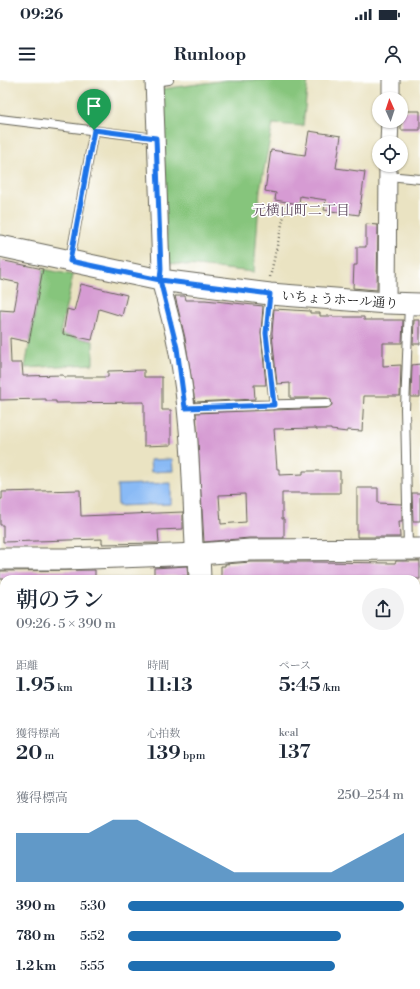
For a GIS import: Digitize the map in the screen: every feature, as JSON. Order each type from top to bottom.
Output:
[{"type":"street","points":[[391,80],[391,92]]},
{"type":"street","points":[[159,81],[156,138],[161,269],[160,280],[177,348],[185,408],[194,545],[199,554],[200,575]]},
{"type":"street","points":[[387,303],[388,172]]},
{"type":"street","name":"いちょうホール通り","points":[[0,246],[160,280],[270,288],[387,303],[415,304]]},
{"type":"street","points":[[0,559],[65,559],[199,554],[250,550],[414,549]]},
{"type":"lane","points":[[0,119],[156,138]]},
{"type":"lane","points":[[70,261],[94,130]]},
{"type":"lane","points":[[392,172],[420,179]]},
{"type":"lane","points":[[270,288],[266,333],[274,405]]},
{"type":"lane","points":[[414,549],[405,409],[415,304]]},
{"type":"lane","points":[[185,408],[327,403]]},
{"type":"path","points":[[270,288],[287,202]]},
{"type":"green space","points":[[227,80],[308,80],[303,126],[273,124],[260,189],[254,272],[167,263],[162,89]]},
{"type":"green space","points":[[43,269],[73,275],[60,334],[93,341],[93,364],[25,368]]},
{"type":"water","points":[[172,459],[173,471],[151,472],[150,460]]},
{"type":"water","points":[[171,483],[171,504],[118,506],[117,485]]},
{"type":"building","points":[[408,111],[420,111],[420,130],[401,130],[401,128],[408,128]]},
{"type":"building","points":[[309,131],[341,136],[336,168],[365,172],[359,215],[324,210],[326,200],[300,196],[299,204],[275,200],[276,193],[265,191],[271,150],[305,155]]},
{"type":"building","points":[[366,224],[378,225],[377,290],[353,288],[354,265],[357,265],[357,247],[366,247]]},
{"type":"building","points":[[0,260],[43,269],[29,342],[10,338],[11,363],[22,363],[23,376],[63,375],[64,377],[108,377],[108,371],[144,370],[144,377],[162,377],[162,410],[171,410],[171,445],[144,446],[144,402],[56,403],[56,401],[46,401],[46,399],[0,400],[0,310],[14,311],[19,283],[0,279]]},
{"type":"building","points":[[81,284],[127,295],[122,316],[99,309],[92,340],[63,334],[67,309],[74,311]]},
{"type":"building","points":[[175,296],[185,296],[186,300],[205,300],[263,306],[261,333],[266,385],[254,385],[255,399],[195,402],[185,338]]},
{"type":"building","points":[[274,309],[310,311],[310,313],[320,313],[320,316],[364,317],[364,320],[403,320],[402,343],[383,343],[383,366],[401,365],[400,396],[364,396],[362,431],[347,430],[347,432],[316,428],[274,429],[277,469],[279,469],[279,475],[303,474],[303,471],[340,471],[340,493],[282,493],[284,538],[249,538],[204,542],[196,413],[327,408],[332,405],[331,400],[327,398],[290,398],[290,383],[277,384],[272,333]],"holes":[[[245,494],[246,522],[221,524],[219,495]]]},
{"type":"building","points":[[414,320],[420,320],[420,344],[413,344]]},
{"type":"building","points":[[420,364],[420,397],[411,397],[412,365]]},
{"type":"building","points":[[357,488],[378,488],[378,503],[402,504],[402,521],[399,521],[400,537],[357,537]]},
{"type":"building","points":[[80,490],[81,516],[183,512],[183,529],[158,530],[159,543],[102,544],[102,539],[3,542],[3,525],[0,525],[0,499],[2,499],[2,492]]},
{"type":"building","points":[[412,493],[420,493],[420,521],[413,521]]},
{"type":"building","points":[[396,561],[420,561],[420,575],[221,575],[221,566],[225,566],[225,564],[251,562],[395,563]]},
{"type":"building","points":[[187,566],[188,575],[154,575],[154,568]]},
{"type":"building","points":[[95,570],[95,575],[0,575],[0,571]]},
{"type":"district","name":"元横山町二丁目","points":[[301,210]]},
{"type":"route","points":[[94,130],[70,261],[160,280],[270,294],[266,333],[274,405],[185,408],[177,348],[160,280],[161,269],[156,138],[94,130]]}]
